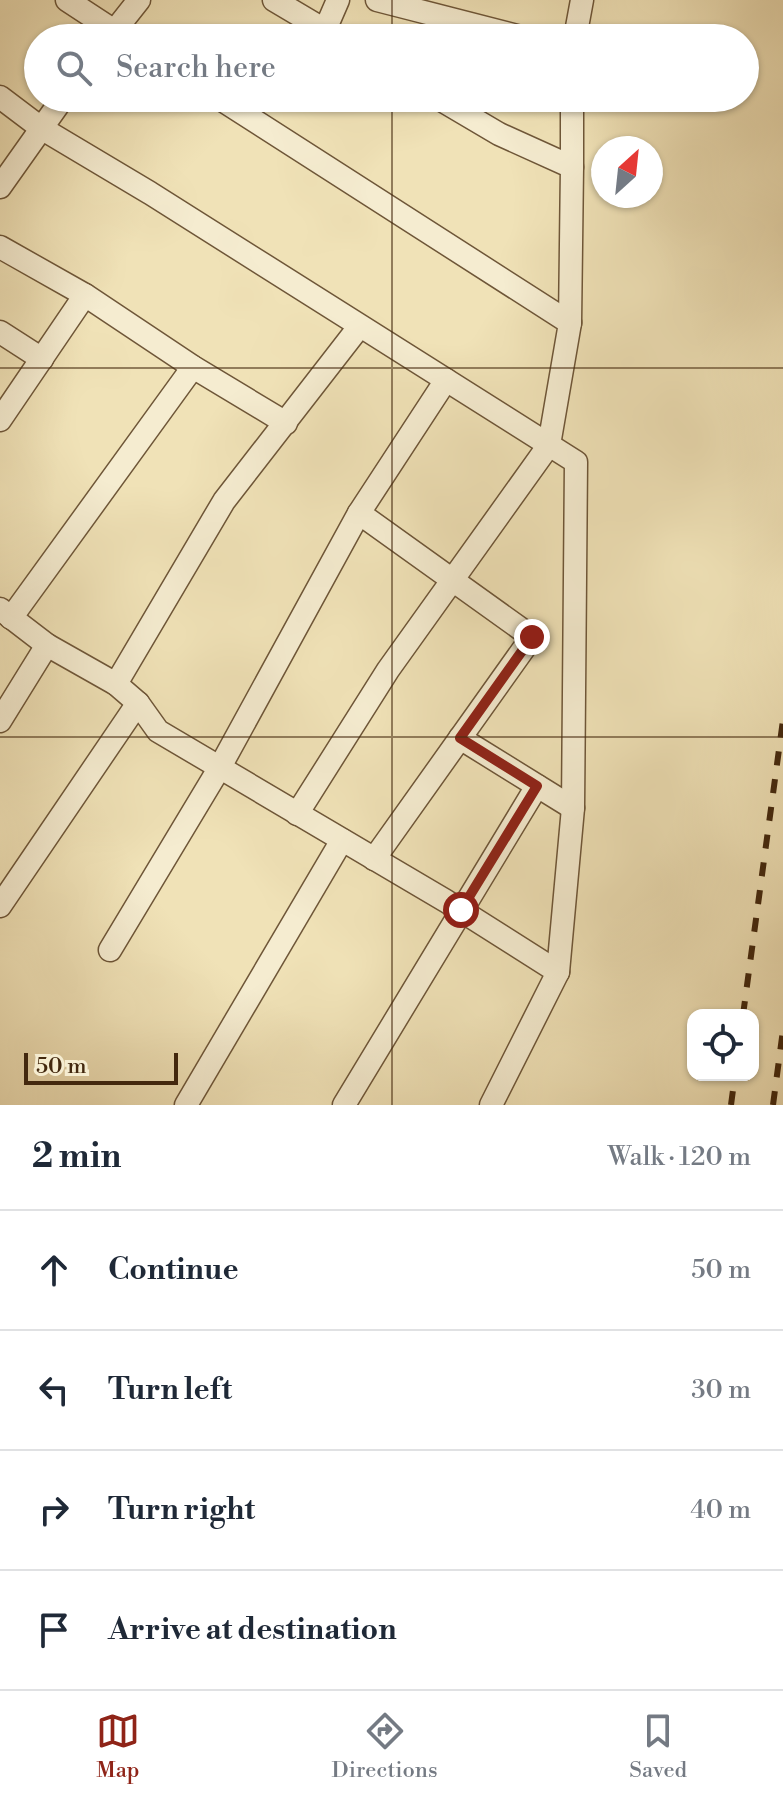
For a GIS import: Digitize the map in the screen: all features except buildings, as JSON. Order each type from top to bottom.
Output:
[{"type":"street","points":[[67,0],[100,24]]},
{"type":"street","points":[[124,24],[139,0]]},
{"type":"street","points":[[274,0],[314,24]]},
{"type":"street","points":[[333,24],[338,0]]},
{"type":"street","points":[[377,0],[470,24]]},
{"type":"street","points":[[578,24],[582,0]]},
{"type":"street","points":[[0,97],[41,128],[150,193],[576,462],[573,808],[558,972],[491,1105]]},
{"type":"street","points":[[0,187],[53,112]]},
{"type":"street","points":[[241,112],[570,323]]},
{"type":"street","points":[[462,112],[499,134],[572,167]]},
{"type":"street","points":[[297,814],[388,670],[549,445],[570,323],[572,112]]},
{"type":"street","points":[[0,247],[85,295],[193,367],[286,423]]},
{"type":"street","points":[[0,420],[85,295]]},
{"type":"street","points":[[116,684],[224,501],[359,327]]},
{"type":"street","points":[[0,332],[42,359]]},
{"type":"street","points":[[193,367],[6,613],[47,645],[116,684],[138,703],[158,731],[461,910],[558,972]]},
{"type":"street","points":[[110,950],[220,767],[359,513],[446,380]]},
{"type":"street","points":[[359,513],[532,637],[374,859]]},
{"type":"street","points":[[0,721],[47,645]]},
{"type":"street","points":[[0,906],[138,703]]},
{"type":"street","points":[[460,738],[573,808]]},
{"type":"street","points":[[344,1105],[537,786]]},
{"type":"street","points":[[186,1105],[342,840]]},
{"type":"railway","points":[[744,1009],[783,720]]},
{"type":"railway","points":[[773,1105],[783,1030]]},
{"type":"railway","points":[[731,1105],[734,1081]]},
{"type":"route","points":[[461,910],[537,786],[460,738],[532,637]]}]
